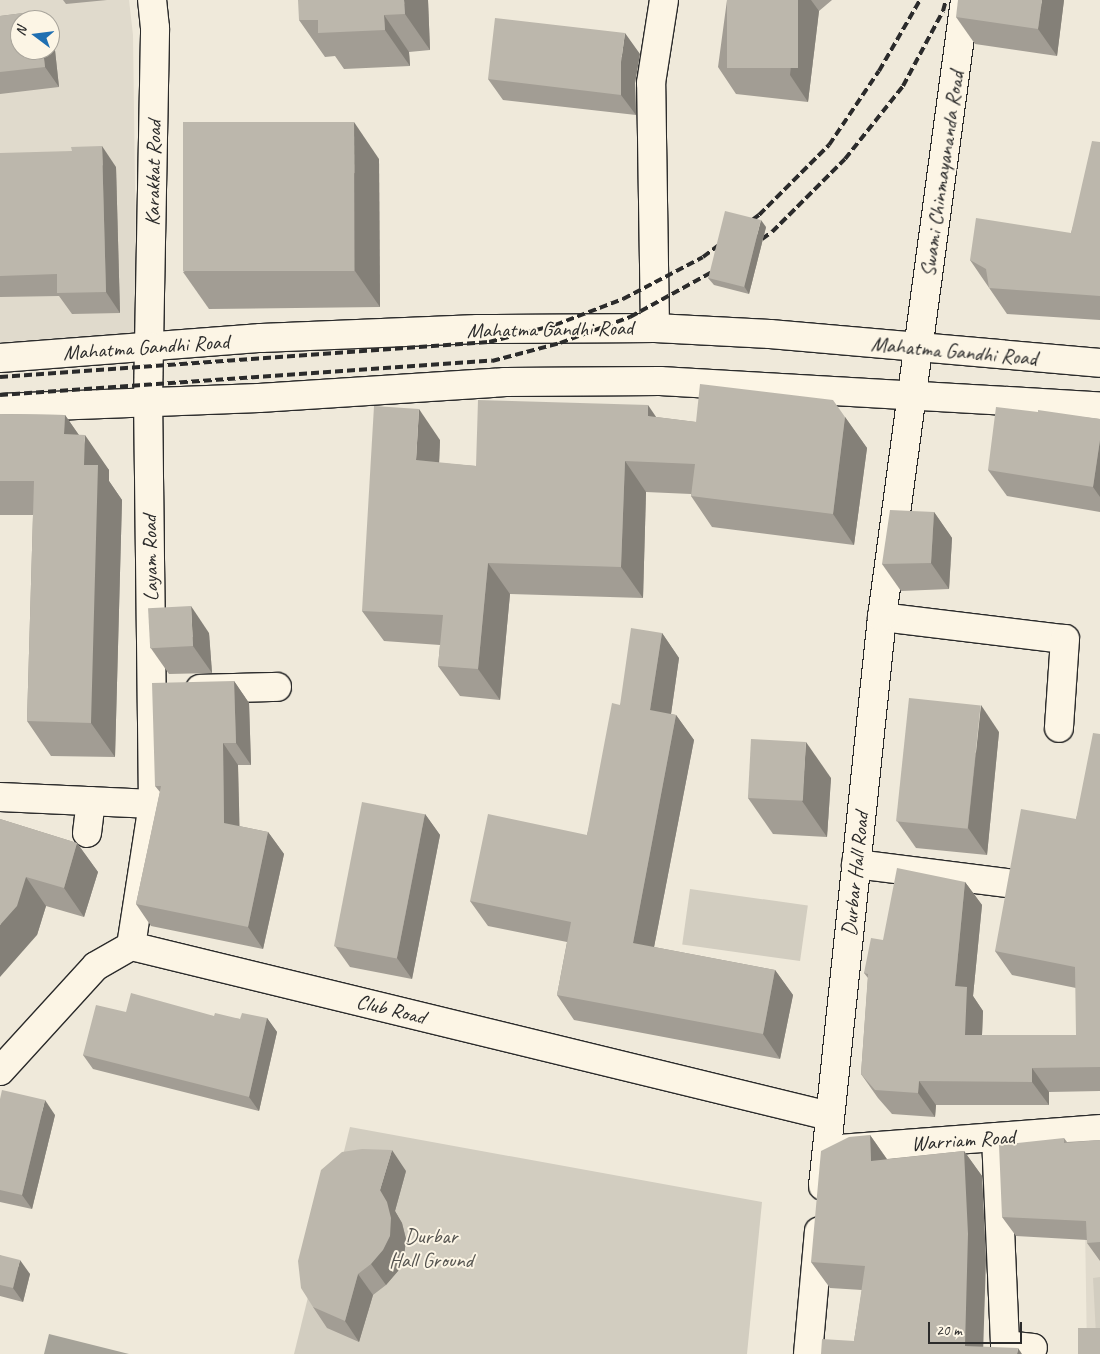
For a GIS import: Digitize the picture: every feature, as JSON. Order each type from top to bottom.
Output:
[{"type":"main road","name":"Karakkat Road","points":[[148,402],[155,28],[152,0]]},
{"type":"main road","points":[[655,328],[651,83],[664,0]]},
{"type":"main road","name":"Swami Chinmayananda Road","points":[[911,396],[965,0]]},
{"type":"main road","name":"Mahatma Gandhi Road","points":[[0,358],[260,338],[478,329],[655,328],[770,334],[1100,363]]},
{"type":"main road","name":"Mahatma Gandhi Road","points":[[0,408],[259,398],[505,382],[660,381],[1100,406]]},
{"type":"main road","name":"Durbar Hall Road","points":[[808,1354],[829,1116],[882,618],[911,396]]},
{"type":"main road","name":"Layam Road","points":[[130,946],[153,804],[148,402]]},
{"type":"main road","points":[[882,618],[1065,639],[1059,728]]},
{"type":"main road","points":[[151,690],[277,687]]},
{"type":"main road","points":[[0,797],[153,804]]},
{"type":"main road","points":[[87,833],[91,801]]},
{"type":"main road","points":[[856,864],[1014,884]]},
{"type":"main road","points":[[2,1065],[96,966],[130,946]]},
{"type":"main road","name":"Club Road","points":[[130,946],[829,1116]]},
{"type":"main road","name":"Warriam Road","points":[[826,1150],[1100,1129]]},
{"type":"main road","points":[[996,1138],[1005,1345],[1033,1348]]},
{"type":"shaded area","points":[[0,0],[129,0],[133,35],[137,338],[0,342]]},
{"type":"shaded area","points":[[1100,1154],[1100,1354],[1087,1354],[1084,1156]]},
{"type":"shaded area","points":[[49,1334],[129,1354],[44,1354]]},
{"type":"green space","points":[[690,889],[808,906],[800,961],[682,944]]},
{"type":"green space","name":"Durbar Hall Ground","points":[[350,1127],[762,1202],[747,1354],[294,1354]]},
{"type":"green space","points":[[1100,1277],[1100,1354],[1097,1354],[1093,1278]]},
{"type":"building","points":[[298,0],[404,0],[405,14],[384,15],[385,30],[318,33],[318,20],[299,20]]},
{"type":"building","points":[[727,0],[798,0],[798,68],[727,68]]},
{"type":"building","points":[[958,0],[1042,0],[1038,29],[956,17]]},
{"type":"building","points":[[10,15],[10,60],[44,60],[45,67],[0,72],[0,16]]},
{"type":"building","points":[[495,18],[625,33],[621,62],[621,95],[488,79]]},
{"type":"building","points":[[183,122],[354,122],[354,271],[183,271]]},
{"type":"building","points":[[1092,141],[1100,142],[1100,296],[989,288],[986,269],[970,260],[976,218],[1071,233]]},
{"type":"building","points":[[102,146],[106,292],[57,293],[57,274],[0,276],[0,153],[72,151],[71,147]]},
{"type":"building","points":[[725,211],[761,220],[744,287],[708,278]]},
{"type":"building","points":[[700,384],[833,400],[845,417],[833,514],[691,496],[695,464],[625,461],[621,567],[488,563],[478,669],[438,666],[443,615],[362,611],[374,406],[419,409],[416,460],[476,466],[478,400],[648,405],[648,416],[696,422]]},
{"type":"building","points":[[996,407],[1038,412],[1038,410],[1100,419],[1100,440],[1093,487],[988,470]]},
{"type":"building","points":[[0,414],[65,415],[64,434],[85,435],[84,465],[98,465],[91,723],[27,721],[34,481],[0,481]]},
{"type":"building","points":[[890,510],[934,512],[931,563],[882,564]]},
{"type":"building","points":[[191,606],[193,646],[150,648],[148,608]]},
{"type":"building","points":[[631,628],[662,633],[650,710],[676,715],[633,943],[775,970],[763,1034],[557,995],[571,922],[470,901],[488,814],[587,835],[612,703],[620,705]]},
{"type":"building","points":[[234,681],[236,743],[223,743],[224,823],[268,832],[248,927],[136,904],[161,786],[155,786],[152,683]]},
{"type":"building","points":[[909,698],[981,706],[968,829],[896,821]]},
{"type":"building","points":[[1093,733],[1100,734],[1100,1067],[1032,1068],[1032,1082],[919,1081],[918,1093],[875,1090],[861,1074],[868,974],[864,973],[871,938],[883,940],[897,868],[965,882],[955,986],[967,987],[965,1035],[1076,1035],[1075,967],[995,951],[1021,809],[1076,819]]},
{"type":"building","points":[[751,739],[806,742],[803,801],[748,798]]},
{"type":"building","points":[[362,802],[425,814],[397,959],[334,946]]},
{"type":"building","points":[[0,819],[77,843],[64,888],[26,877],[17,906],[0,925]]},
{"type":"building","points":[[131,993],[214,1016],[215,1013],[240,1019],[242,1013],[267,1018],[249,1097],[83,1055],[96,1005],[126,1012]]},
{"type":"building","points":[[2,1090],[45,1100],[22,1195],[0,1190],[0,1099]]},
{"type":"building","points":[[870,1135],[871,1161],[964,1151],[968,1234],[965,1346],[1018,1348],[1017,1354],[821,1354],[822,1339],[854,1341],[865,1266],[811,1262],[821,1151],[849,1137]]},
{"type":"building","points":[[1064,1138],[1064,1143],[1100,1140],[1100,1242],[1087,1243],[1086,1221],[1002,1217],[999,1145]]},
{"type":"building","points":[[362,1149],[392,1150],[380,1190],[387,1202],[391,1218],[390,1236],[383,1250],[371,1264],[358,1274],[345,1321],[313,1307],[301,1288],[298,1261],[321,1170],[342,1152]]},
{"type":"building","points":[[0,1255],[20,1260],[13,1288],[0,1285]]},
{"type":"building","points":[[1078,1328],[1100,1328],[1100,1354],[1078,1354]]},
{"type":"railway","points":[[743,227],[759,215],[829,145],[879,71],[920,0]]},
{"type":"railway","points":[[752,246],[772,232],[845,159],[903,86],[943,11],[946,0]]},
{"type":"railway","points":[[0,377],[489,342],[555,325],[623,299],[703,257],[727,239]]},
{"type":"railway","points":[[0,395],[492,361],[560,343],[630,317],[721,267]]}]
